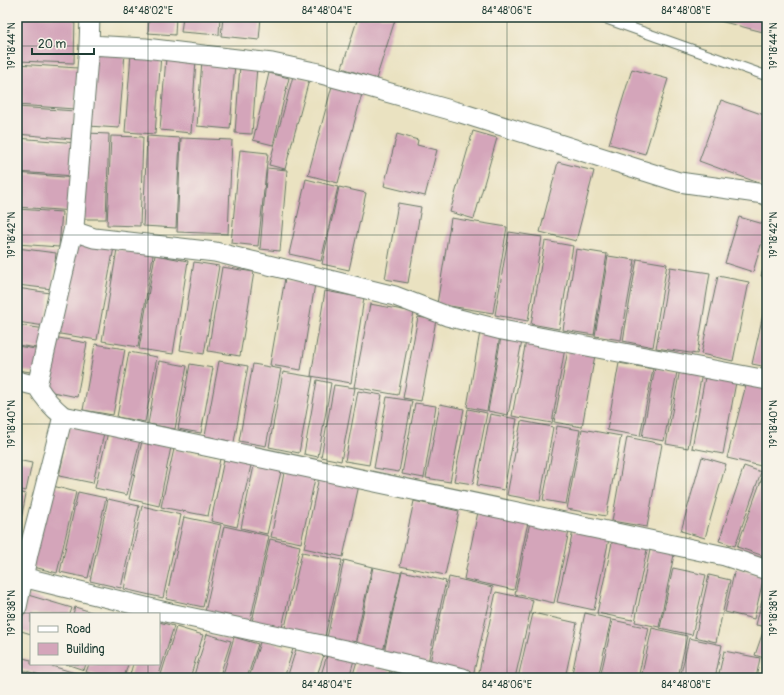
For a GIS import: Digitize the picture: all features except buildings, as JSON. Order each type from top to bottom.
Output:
[{"type":"street","points":[[90,17],[74,227],[37,386],[51,406],[63,416],[725,556],[767,570]]},
{"type":"street","points":[[89,45],[145,48],[272,63],[314,72],[461,113],[679,182],[764,194],[767,196]]},
{"type":"street","points":[[74,227],[79,233],[94,238],[215,252],[373,290],[395,296],[446,316],[502,330],[767,380]]},
{"type":"street","points":[[17,381],[37,386]]},
{"type":"street","points":[[17,607],[22,577],[63,416]]},
{"type":"street","points":[[22,577],[170,613],[350,651],[463,678]]},
{"type":"lane","points":[[601,17],[767,76]]}]
